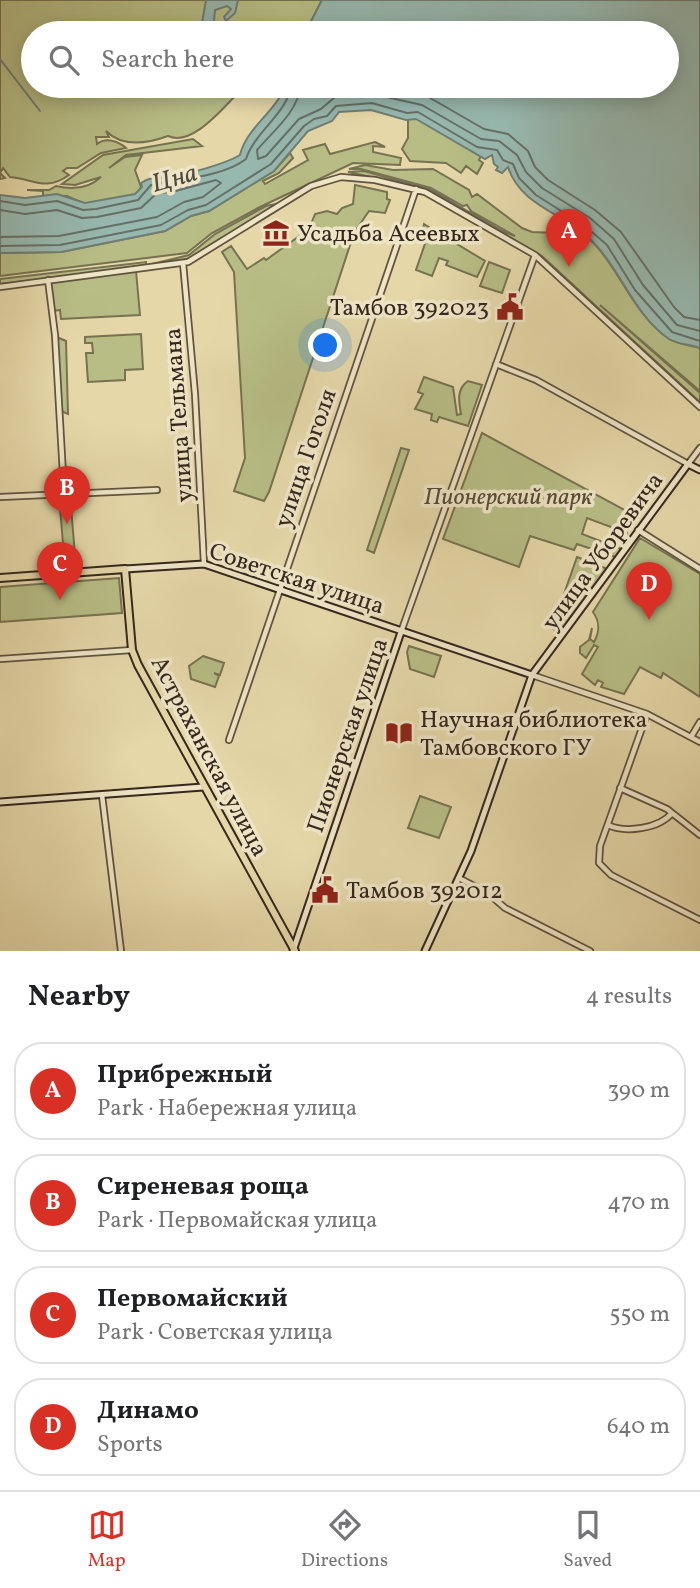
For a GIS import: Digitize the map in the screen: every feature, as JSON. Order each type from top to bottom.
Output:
[{"type":"main road","points":[[688,464],[700,470]]},
{"type":"main road","name":"улица Уборевича","points":[[425,951],[459,878],[532,675],[637,529],[688,464]]},
{"type":"main road","name":"Советская улица","points":[[0,578],[204,564],[532,675]]},
{"type":"main road","name":"Астраханская улица","points":[[124,569],[132,650],[203,787],[294,950]]},
{"type":"main road","name":"Пионерская улица","points":[[294,950],[401,632]]},
{"type":"main road","points":[[0,802],[203,787]]},
{"type":"street","points":[[0,287],[183,263],[202,255],[293,195],[327,179],[353,177],[416,189],[535,255],[700,407]]},
{"type":"street","name":"улица Гоголя","points":[[229,740],[416,189]]},
{"type":"street","name":"Пионерская улица","points":[[401,632],[535,255]]},
{"type":"street","name":"улица Тельмана","points":[[183,263],[204,564]]},
{"type":"street","points":[[48,280],[55,335],[64,492]]},
{"type":"street","points":[[496,364],[557,391],[688,464]]},
{"type":"street","name":"улица Уборевича","points":[[688,464],[700,448]]},
{"type":"street","points":[[0,497],[64,492],[157,490]]},
{"type":"street","points":[[637,529],[700,569]]},
{"type":"street","points":[[0,659],[132,650]]},
{"type":"street","points":[[532,675],[647,714],[700,742]]},
{"type":"street","points":[[647,714],[600,846],[599,863],[611,875],[700,920]]},
{"type":"street","points":[[691,737],[700,722]]},
{"type":"street","points":[[620,788],[672,813],[700,835]]},
{"type":"street","points":[[102,795],[121,951]]},
{"type":"street","points":[[608,825],[618,830],[639,828],[664,821],[672,813]]},
{"type":"street","points":[[459,878],[505,908],[590,951]]},
{"type":"green space","points":[[0,0],[322,0],[311,21],[21,21],[21,98],[233,98],[216,116],[187,136],[168,136],[135,143],[119,140],[106,131],[109,137],[96,137],[97,144],[112,141],[126,148],[101,153],[77,168],[67,168],[63,171],[69,175],[53,183],[10,177],[3,168],[0,173]]},
{"type":"green space","points":[[408,118],[416,118],[481,156],[479,160],[483,163],[477,174],[466,166],[461,173],[446,163],[410,161],[402,149],[408,138]]},
{"type":"green space","points":[[193,139],[202,146],[126,155],[109,168],[125,157],[142,155],[135,170],[141,187],[136,195],[85,204],[67,196],[43,197],[43,191],[27,190],[85,186],[101,177],[75,185],[62,184],[103,155]]},
{"type":"green space","points":[[375,142],[385,147],[373,146],[373,152],[401,158],[400,165],[353,163],[212,233],[187,253],[0,276],[0,253],[61,252],[165,231],[191,216],[209,211],[274,171],[290,153],[293,158],[279,173],[263,181],[265,184],[308,160],[303,150],[325,144],[330,154]]},
{"type":"green space","points":[[365,165],[393,170],[433,169],[469,190],[472,197],[477,194],[522,228],[532,232],[555,233],[564,238],[572,226],[600,251],[654,326],[673,340],[700,348],[700,391],[600,305],[700,393],[700,402],[542,256],[426,189],[348,172],[364,171],[431,190],[515,236],[471,211],[467,205],[463,206],[431,188],[361,169],[349,169]]},
{"type":"green space","points":[[355,185],[387,192],[387,199],[390,200],[385,213],[369,211],[354,233],[269,492],[264,501],[234,491],[245,458],[234,272],[222,252],[231,246],[247,269],[264,258],[266,260],[309,229],[315,214],[327,211],[337,214],[342,208],[353,204]]},
{"type":"green space","points":[[276,204],[194,258],[152,264],[189,255],[215,234],[266,206]]},
{"type":"green space","points":[[424,224],[485,261],[477,277],[446,265],[448,261],[439,258],[432,276],[416,270],[429,232],[423,229]]},
{"type":"green space","points":[[146,262],[146,266],[0,284],[0,279]]},
{"type":"green space","points":[[489,262],[510,270],[502,293],[480,286]]},
{"type":"green space","points":[[136,271],[140,315],[61,319],[60,310],[53,311],[50,281]]},
{"type":"green space","points":[[141,334],[143,369],[125,370],[125,380],[88,382],[86,353],[93,353],[92,343],[85,343],[85,337]]},
{"type":"green space","points":[[59,338],[66,341],[68,414],[61,411],[56,341]]},
{"type":"green space","points":[[424,377],[453,387],[457,415],[461,414],[459,396],[464,384],[468,381],[482,385],[468,426],[439,417],[437,422],[431,420],[432,414],[415,409],[423,394],[418,392]]},
{"type":"green space","name":"Пионерский парк","points":[[482,433],[632,514],[626,524],[627,533],[587,518],[582,534],[621,549],[615,557],[577,544],[574,550],[530,536],[519,567],[443,539]]},
{"type":"green space","points":[[401,448],[409,450],[374,553],[367,550]]},
{"type":"green space","points":[[70,495],[75,555],[64,555],[59,496]]},
{"type":"green space","points":[[640,538],[700,574],[700,697],[663,673],[661,678],[640,667],[624,694],[601,687],[603,683],[598,680],[595,685],[582,674],[598,647],[594,645],[586,658],[580,653],[580,647],[589,640],[592,628],[590,639],[594,642],[597,634],[598,623],[593,612]]},
{"type":"green space","points":[[577,557],[610,570],[562,635],[552,628]]},
{"type":"green space","points":[[119,578],[122,613],[0,622],[0,587]]},
{"type":"green space","points":[[409,646],[441,656],[434,677],[410,669],[407,652]]},
{"type":"green space","points":[[203,656],[224,663],[220,675],[214,673],[219,676],[215,687],[191,679],[189,666]]},
{"type":"green space","points":[[420,796],[451,807],[439,838],[408,828]]},
{"type":"water","points":[[206,0],[238,0],[235,13],[226,21],[224,17],[231,9],[227,6],[215,10],[214,21],[202,21]]},
{"type":"water","name":"Цна","points":[[322,0],[700,0],[700,348],[673,341],[656,329],[588,237],[532,200],[514,180],[508,167],[502,173],[496,170],[498,167],[494,164],[492,155],[485,159],[416,119],[406,120],[371,110],[339,112],[332,121],[308,131],[274,171],[209,211],[191,216],[165,231],[61,252],[0,253],[0,195],[25,198],[57,194],[85,203],[135,194],[142,187],[141,183],[147,180],[205,169],[240,155],[248,136],[279,98],[679,98],[679,21],[311,21]]},
{"type":"waterway","points":[[0,59],[21,86]]},
{"type":"waterway","points":[[30,98],[40,111]]},
{"type":"place","name":"Усадьба Асеевых","points":[[276,233]]},
{"type":"place","name":"Прибрежный","points":[[569,267]]},
{"type":"place","name":"Тамбов 392023","points":[[510,307]]},
{"type":"place","name":"Сиреневая роща","points":[[67,524]]},
{"type":"place","name":"Первомайский","points":[[60,600]]},
{"type":"place","name":"Динамо","points":[[649,620]]},
{"type":"place","name":"Научная библиотека Тамбовского ГУ","points":[[399,733]]},
{"type":"place","name":"Тамбов 392012","points":[[325,890]]}]
